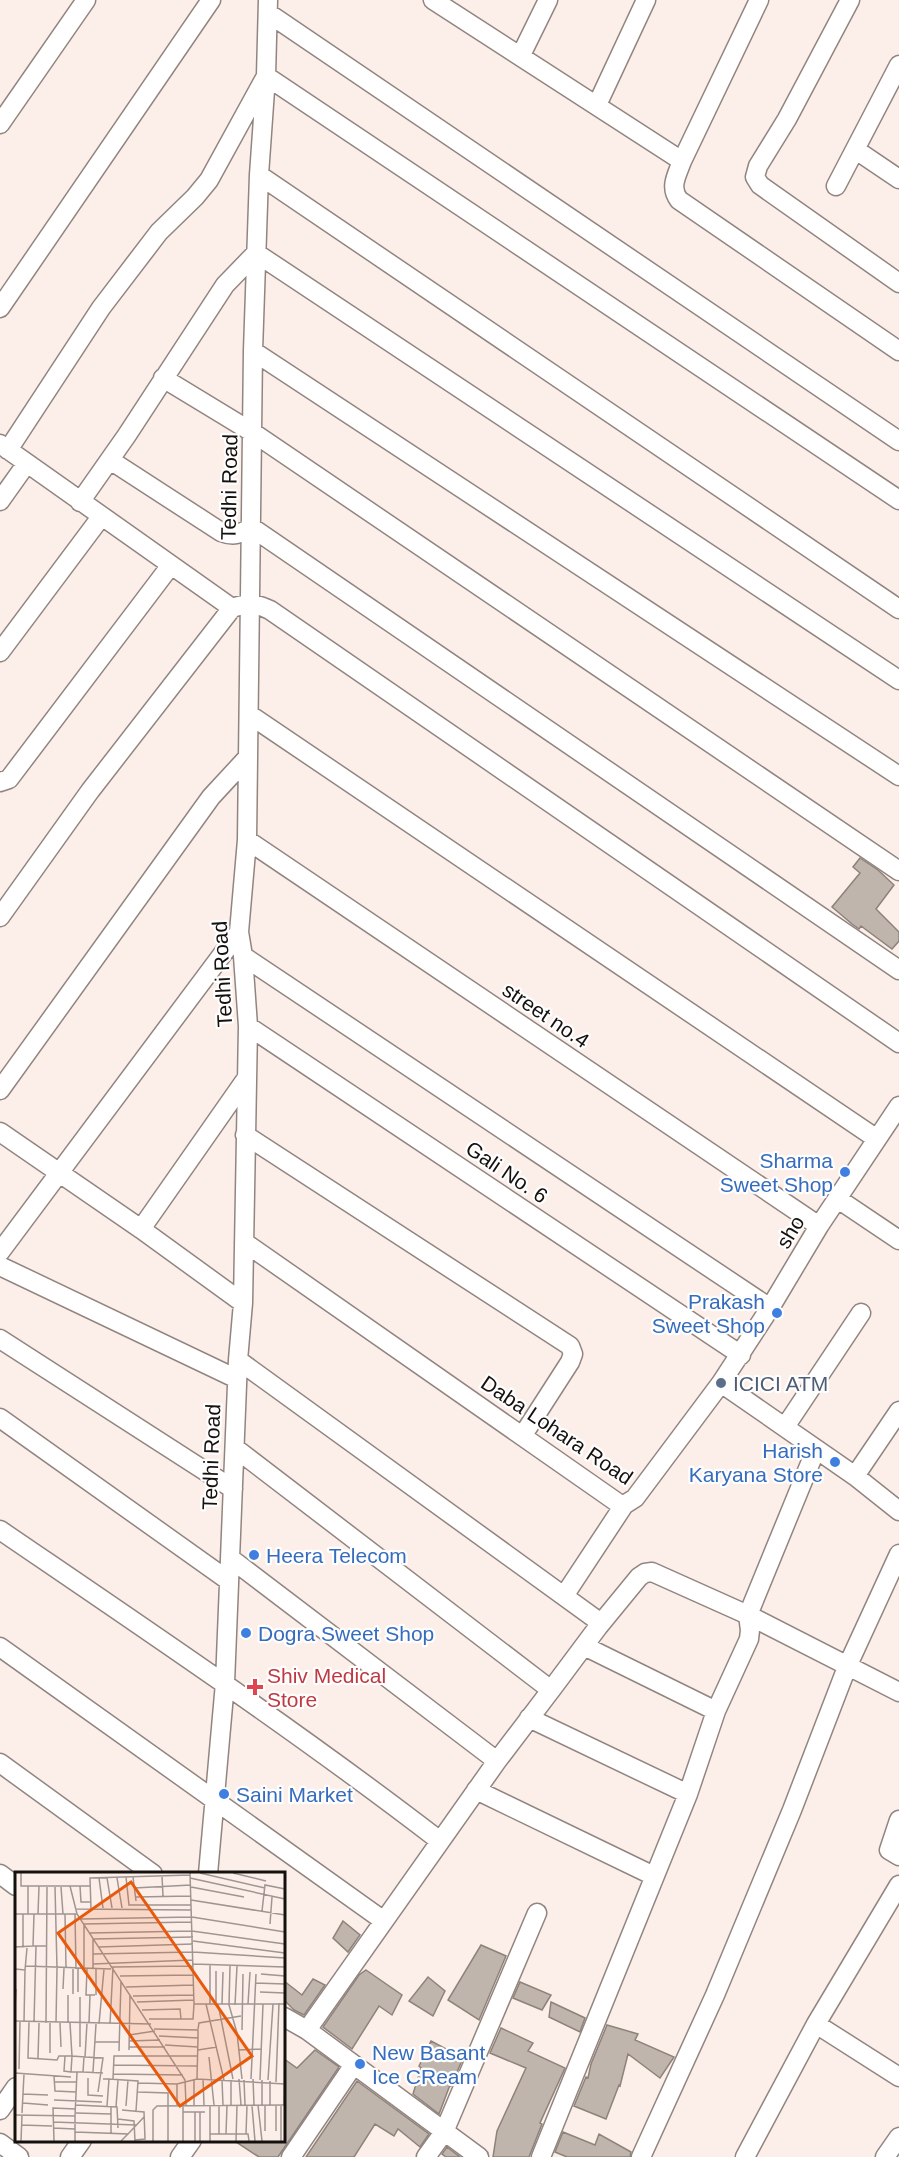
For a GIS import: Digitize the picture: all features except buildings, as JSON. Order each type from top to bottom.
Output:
[{"type":"street","points":[[0,124],[86,0]]},
{"type":"street","points":[[0,309],[212,0]]},
{"type":"street","points":[[433,0],[682,161]]},
{"type":"street","points":[[521,55],[548,0]]},
{"type":"street","points":[[597,105],[646,0]]},
{"type":"street","points":[[759,0],[682,161],[673,186],[674,193],[679,200],[899,351]]},
{"type":"street","points":[[850,0],[787,120],[758,166],[755,177],[760,185],[899,284]]},
{"type":"street","points":[[268,7],[899,441]]},
{"type":"street","name":"Tedhi Road","points":[[208,1872],[225,1683],[237,1379],[243,1303],[248,1026],[239,932],[247,840],[253,351],[268,7]]},
{"type":"street","points":[[836,186],[898,68]]},
{"type":"street","points":[[232,608],[4,447],[101,308],[159,232],[209,180],[266,76],[899,500]]},
{"type":"street","points":[[856,150],[899,179]]},
{"type":"street","points":[[259,175],[899,609]]},
{"type":"street","points":[[80,502],[225,285],[256,253],[899,680]]},
{"type":"street","points":[[253,351],[899,776]]},
{"type":"street","points":[[163,378],[252,432],[899,871]]},
{"type":"street","points":[[110,460],[221,531],[232,536],[251,526],[899,970]]},
{"type":"street","points":[[0,501],[27,463]]},
{"type":"street","points":[[0,652],[101,517]]},
{"type":"street","points":[[0,782],[9,779],[171,565]]},
{"type":"street","points":[[0,917],[90,791],[232,608],[258,604],[270,610],[899,1043]]},
{"type":"street","points":[[250,715],[877,1139]]},
{"type":"street","points":[[0,1090],[211,797],[248,757]]},
{"type":"street","name":"street no.4","points":[[247,840],[819,1226]]},
{"type":"street","points":[[0,1252],[239,932]]},
{"type":"street","points":[[243,956],[770,1308]]},
{"type":"street","name":"Gali No. 6","points":[[248,1026],[741,1355]]},
{"type":"street","points":[[141,1228],[246,1079]]},
{"type":"street","name":"sho","points":[[721,1383],[741,1355],[819,1226],[877,1139],[893,1126],[899,1106]]},
{"type":"street","points":[[0,1132],[141,1228],[243,1303]]},
{"type":"street","points":[[245,1134],[570,1346],[573,1354],[570,1362],[523,1435]]},
{"type":"street","points":[[838,1199],[899,1240]]},
{"type":"street","name":"Daba Lohara Road","points":[[244,1242],[618,1503],[624,1504],[635,1498],[721,1383]]},
{"type":"street","points":[[0,1266],[237,1379]]},
{"type":"street","points":[[784,1427],[861,1312]]},
{"type":"street","points":[[0,1339],[233,1489]]},
{"type":"street","points":[[238,1360],[601,1623],[598,1627]]},
{"type":"street","points":[[721,1383],[855,1476],[899,1511]]},
{"type":"street","points":[[855,1476],[899,1411]]},
{"type":"street","points":[[0,1418],[229,1581]]},
{"type":"street","points":[[235,1448],[551,1690]]},
{"type":"street","points":[[541,2157],[688,1794],[716,1711],[749,1639],[748,1615],[816,1449]]},
{"type":"street","points":[[564,1596],[624,1504]]},
{"type":"street","points":[[0,1530],[225,1683],[440,1841]]},
{"type":"street","points":[[641,2157],[724,1974],[792,1810],[847,1666],[899,1554]]},
{"type":"street","points":[[230,1558],[497,1761]]},
{"type":"street","points":[[307,2030],[497,1761],[598,1627],[639,1577],[651,1572],[748,1615],[899,1692]]},
{"type":"street","points":[[584,1646],[716,1711]]},
{"type":"street","points":[[0,1647],[384,1921]]},
{"type":"street","points":[[529,1718],[688,1794]]},
{"type":"street","points":[[0,1763],[150,1872]]},
{"type":"street","points":[[476,1790],[654,1876]]},
{"type":"street","points":[[899,1820],[889,1850],[899,1856]]},
{"type":"street","points":[[0,1874],[15,1885]]},
{"type":"street","points":[[745,2157],[816,2024],[899,1885]]},
{"type":"street","points":[[426,2157],[444,2132],[537,1913]]},
{"type":"street","points":[[285,2018],[307,2030],[479,2157]]},
{"type":"street","points":[[816,2024],[899,2077]]},
{"type":"street","points":[[291,2157],[353,2066]]},
{"type":"street","points":[[0,2110],[15,2088]]},
{"type":"street","points":[[885,2157],[899,2137]]},
{"type":"street","points":[[70,2157],[81,2142]]},
{"type":"street","points":[[180,2157],[191,2142]]},
{"type":"street","points":[[0,2143],[19,2157]]},
{"type":"place","name":"Sharma Sweet Shop","points":[[845,1172]]},
{"type":"place","name":"Prakash Sweet Shop","points":[[777,1313]]},
{"type":"place","name":"ICICI ATM","points":[[721,1383]]},
{"type":"place","name":"Harish Karyana Store","points":[[835,1462]]},
{"type":"place","name":"Heera Telecom","points":[[254,1555]]},
{"type":"place","name":"Dogra Sweet Shop","points":[[246,1633]]},
{"type":"place","name":"Shiv Medical Store","points":[[255,1687]]},
{"type":"place","name":"Saini Market","points":[[224,1794]]},
{"type":"place","name":"New Basant Ice CReam","points":[[360,2064]]}]
